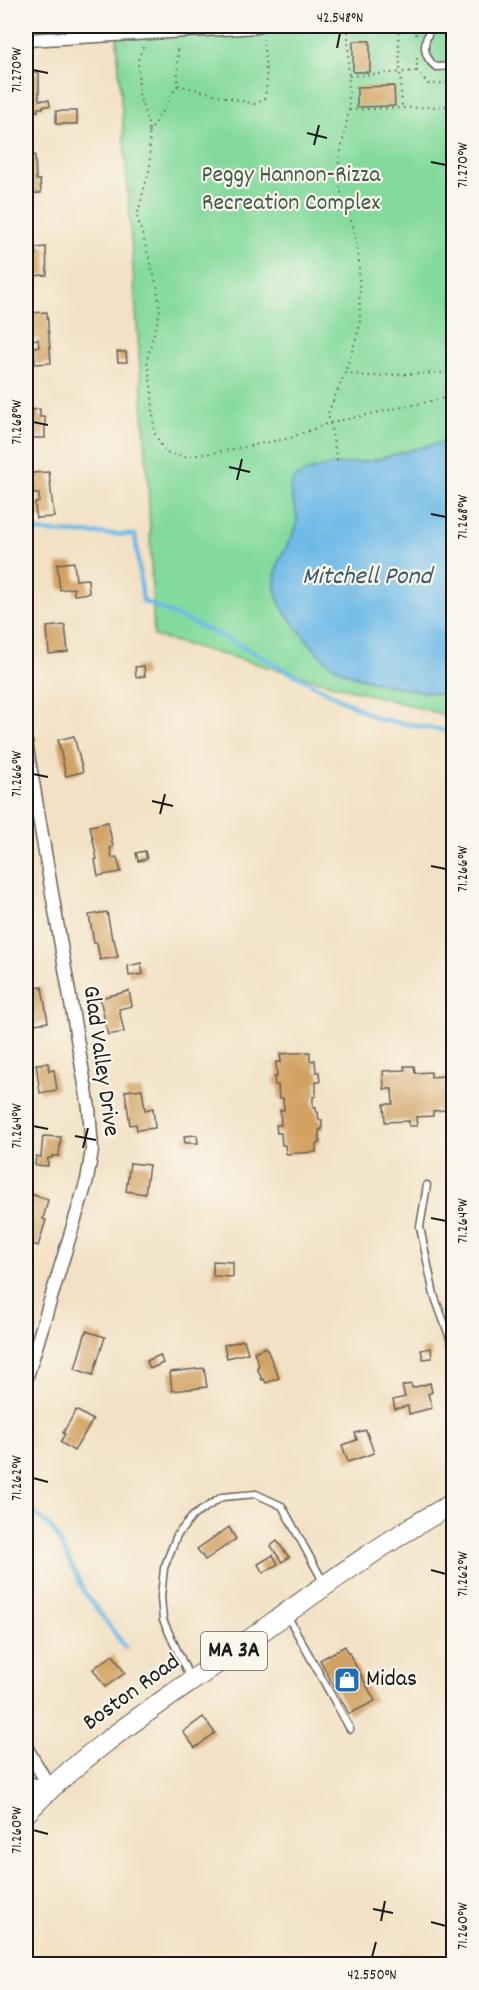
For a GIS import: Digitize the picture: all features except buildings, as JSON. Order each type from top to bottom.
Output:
[{"type":"main road","name":"Boston Road","points":[[26,1813],[50,1788],[112,1738],[325,1586],[453,1503]]},
{"type":"street","points":[[26,40],[176,32],[260,32]]},
{"type":"street","name":"Glad Valley Drive","points":[[26,742],[87,1099],[92,1150],[81,1201],[26,1380]]},
{"type":"street","points":[[26,1747],[50,1788]]},
{"type":"street","points":[[26,1785],[50,1788]]},
{"type":"lane","points":[[432,26],[424,47],[427,60],[436,67],[453,66]]},
{"type":"lane","points":[[427,1185],[420,1227],[434,1295],[453,1349]]},
{"type":"lane","points":[[191,1681],[163,1620],[161,1597],[164,1568],[177,1535],[193,1516],[222,1497],[256,1494],[282,1506],[325,1586]]},
{"type":"lane","points":[[286,1614],[350,1729]]},
{"type":"path","points":[[337,460],[328,413],[345,373],[360,326],[359,259],[353,226],[339,189],[337,171],[349,110],[348,32],[351,26]]},
{"type":"path","points":[[398,26],[402,109]]},
{"type":"path","points":[[149,133],[178,85],[176,32]]},
{"type":"path","points":[[178,85],[254,104],[265,99],[267,82],[260,32]]},
{"type":"path","points":[[148,33],[138,60],[139,95],[149,133],[150,167],[137,216],[157,286],[160,311],[147,360],[152,392],[153,432],[165,453],[185,458],[290,438],[329,423],[453,396]]},
{"type":"path","points":[[349,76],[417,71]]},
{"type":"path","points":[[349,110],[453,106]]},
{"type":"path","points":[[345,373],[369,376],[453,372]]},
{"type":"green space","name":"Peggy Hannon-Rizza Recreation Complex","points":[[116,26],[453,26],[453,717],[154,636],[148,481]]},
{"type":"water","name":"Mitchell Pond","points":[[453,441],[453,696],[376,682],[347,673],[319,654],[289,618],[279,602],[275,576],[297,523],[291,495],[292,483],[295,478],[323,467],[374,460]]},
{"type":"waterway","points":[[26,531],[135,535],[143,601],[224,637],[378,719],[454,732]]},
{"type":"waterway","points":[[26,1504],[55,1532],[85,1593],[125,1647]]},
{"type":"place","name":"Midas","points":[[347,1680]]}]
